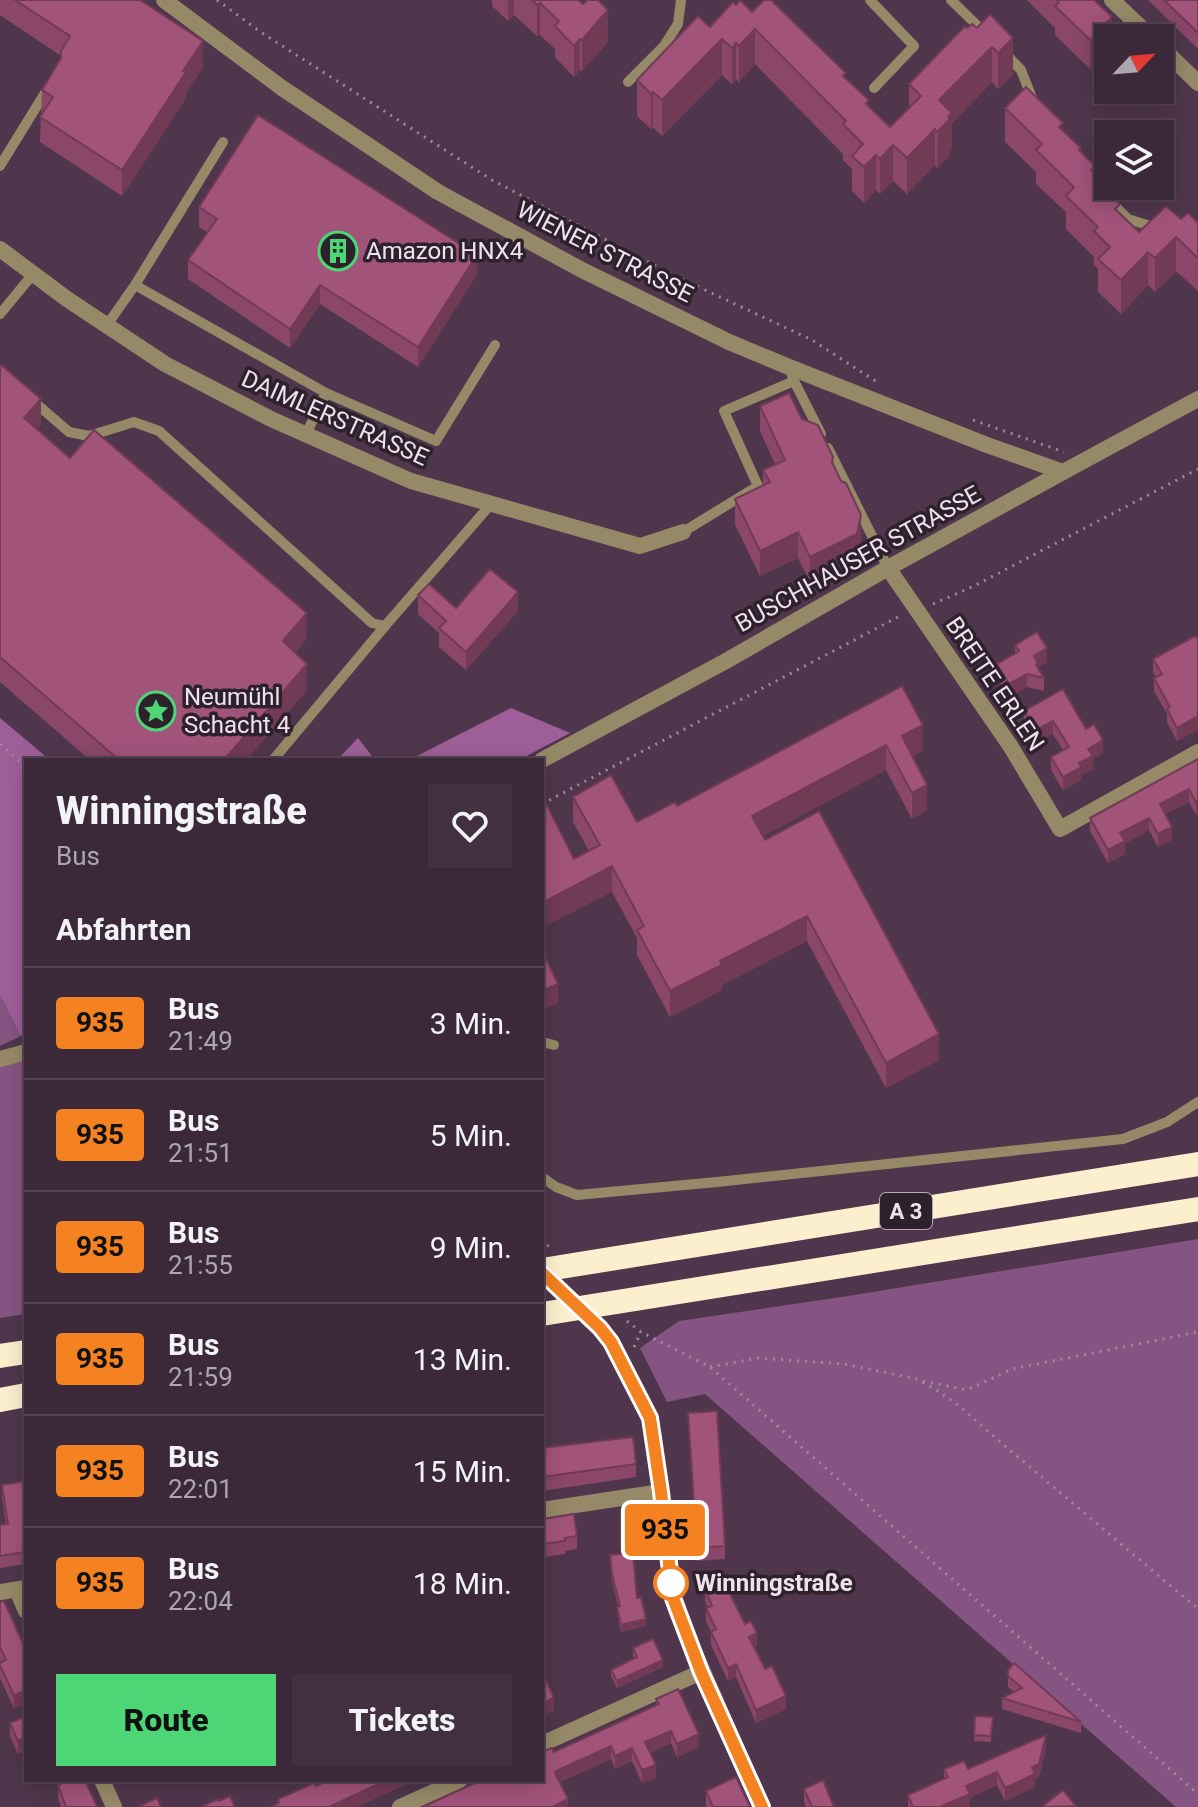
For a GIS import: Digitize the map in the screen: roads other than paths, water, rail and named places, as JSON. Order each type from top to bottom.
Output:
[{"type":"highway","name":"A 3","points":[[544,1272],[1198,1164]]},
{"type":"highway","name":"A 3","points":[[548,1313],[1198,1209]]},
{"type":"highway","points":[[0,1356],[24,1352]]},
{"type":"highway","points":[[0,1400],[24,1395]]},
{"type":"street","name":"WIENER STRASSE","points":[[164,0],[282,88],[438,192],[582,270],[792,374],[1063,472]]},
{"type":"street","points":[[1112,0],[1137,24]]},
{"type":"street","points":[[1174,60],[1198,83]]},
{"type":"street","name":"DAIMLERSTRASSE","points":[[0,249],[165,364],[271,419],[411,481],[640,546],[683,532]]},
{"type":"street","name":"BUSCHHAUSER STRASSE","points":[[544,759],[1198,399]]},
{"type":"street","name":"BREITE ERLEN","points":[[888,568],[1011,747],[1060,829],[1198,752]]},
{"type":"street","points":[[0,1059],[24,1053]]},
{"type":"street","points":[[544,1274],[600,1328],[621,1358],[650,1418],[673,1598],[701,1672],[762,1807]]},
{"type":"street","points":[[544,1510],[661,1492]]},
{"type":"street","points":[[14,1590],[24,1608]]},
{"type":"street","points":[[544,1743],[701,1672]]},
{"type":"street","points":[[103,1782],[114,1807]]},
{"type":"street","points":[[400,1807],[456,1782]]},
{"type":"lane","points":[[628,82],[664,46],[678,24],[681,0]]},
{"type":"lane","points":[[870,0],[914,46],[874,88]]},
{"type":"lane","points":[[951,0],[1021,70],[1036,109]]},
{"type":"lane","points":[[0,166],[54,80]]},
{"type":"lane","points":[[107,325],[223,142]]},
{"type":"lane","points":[[1110,200],[1128,219],[1166,231]]},
{"type":"lane","points":[[0,314],[33,274]]},
{"type":"lane","points":[[135,285],[326,393],[436,441],[495,345]]},
{"type":"lane","points":[[683,532],[758,486],[724,411],[792,374],[888,568]]},
{"type":"lane","points":[[23,392],[69,432],[89,436],[134,422],[159,431],[372,623],[385,626]]},
{"type":"lane","points":[[306,434],[326,393]]},
{"type":"lane","points":[[275,758],[491,504]]},
{"type":"lane","points":[[544,1042],[554,1045]]},
{"type":"lane","points":[[544,1178],[577,1195],[1123,1139],[1167,1122],[1198,1102]]},
{"type":"place","name":"Amazon HNX4","points":[[338,251]]},
{"type":"place","name":"Neumühl Schacht 4","points":[[156,711]]},
{"type":"place","name":"Winningstraße","points":[[671,1583]]}]
